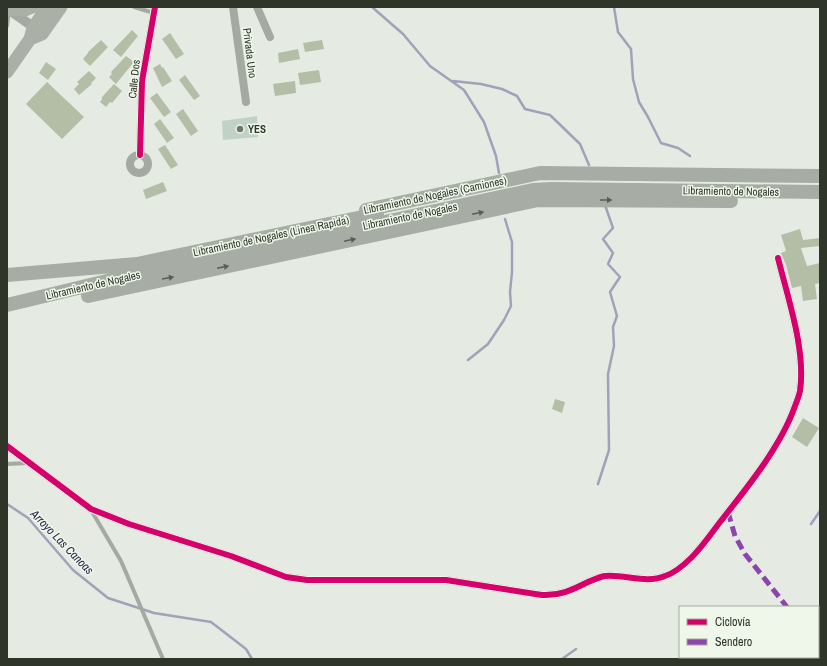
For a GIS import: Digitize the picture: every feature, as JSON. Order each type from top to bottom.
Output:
[{"type":"highway","name":"Libramiento de Nogales (Camiones)","points":[[7,265],[65,264],[142,258],[540,173],[820,176]]},
{"type":"highway","name":"Libramiento de Nogales (Linea Rapida)","points":[[7,275],[137,264],[540,179],[820,183]]},
{"type":"highway","name":"Libramiento de Nogales","points":[[7,305],[162,268],[200,262],[533,190],[820,192]]},
{"type":"highway","name":"Libramiento de Nogales","points":[[7,313],[538,200],[820,201]]},
{"type":"main road","points":[[8,8],[25,10],[32,7]]},
{"type":"main road","points":[[35,33],[47,7]]},
{"type":"main road","points":[[7,72],[35,33],[61,7]]},
{"type":"street","name":"Privada Uno","points":[[233,7],[246,102]]},
{"type":"street","points":[[257,7],[270,37]]},
{"type":"street","points":[[8,8],[35,33]]},
{"type":"street","name":"Calle Dos","points":[[140,155],[141,86],[154,10]]},
{"type":"street","points":[[7,446],[90,509],[129,524],[231,556],[296,579],[434,579],[457,581],[553,596],[605,576],[650,579],[664,577],[677,570],[692,557],[728,512],[776,445],[791,416],[800,393],[801,369],[798,339],[778,258]]},
{"type":"lane","points":[[134,7],[154,10]]},
{"type":"lane","points":[[7,26],[8,8]]},
{"type":"lane","points":[[7,464],[29,463]]},
{"type":"lane","points":[[90,509],[121,562],[140,602],[163,659]]},
{"type":"green space","name":"YES","points":[[257,116],[258,137],[223,140],[222,121]]},
{"type":"building","points":[[132,30],[138,36],[121,57],[113,50]]},
{"type":"building","points":[[170,33],[184,54],[176,59],[162,39]]},
{"type":"building","points":[[101,40],[108,47],[90,66],[83,59]]},
{"type":"building","points":[[322,40],[324,49],[305,52],[303,43]]},
{"type":"building","points":[[298,49],[300,59],[279,63],[278,53]]},
{"type":"building","points":[[126,56],[134,62],[116,84],[109,77],[112,74],[111,72]]},
{"type":"building","points":[[46,62],[56,69],[48,80],[39,73]]},
{"type":"building","points":[[160,64],[172,81],[162,87],[153,68]]},
{"type":"building","points":[[319,70],[321,82],[300,85],[298,73]]},
{"type":"building","points":[[89,71],[96,78],[91,83],[92,84],[79,95],[74,89],[79,84],[77,82]]},
{"type":"building","points":[[185,75],[200,96],[194,100],[179,80]]},
{"type":"building","points":[[295,81],[296,93],[275,96],[273,84]]},
{"type":"building","points":[[47,82],[84,117],[62,139],[26,104]]},
{"type":"building","points":[[114,84],[122,91],[112,103],[110,102],[106,107],[100,102],[102,97]]},
{"type":"building","points":[[157,93],[171,112],[164,117],[150,98]]},
{"type":"building","points":[[183,109],[198,131],[191,136],[176,114]]},
{"type":"building","points":[[160,119],[174,138],[167,143],[154,124]]},
{"type":"building","points":[[165,145],[178,165],[171,169],[158,149]]},
{"type":"building","points":[[163,182],[167,191],[146,199],[143,190]]},
{"type":"building","points":[[800,229],[803,240],[820,238],[820,246],[801,248],[807,266],[820,263],[820,283],[815,284],[817,299],[803,301],[801,286],[792,288],[781,253],[786,251],[781,235]]},
{"type":"building","points":[[555,399],[565,402],[562,413],[552,409]]},
{"type":"building","points":[[803,418],[819,428],[807,447],[792,437]]},
{"type":"waterway","points":[[372,7],[403,34],[430,66],[464,90],[484,122],[496,156],[499,173]]},
{"type":"waterway","points":[[614,7],[618,32],[631,49],[633,79],[639,102],[661,143],[678,148],[690,156]]},
{"type":"waterway","points":[[453,81],[481,84],[502,89],[517,96],[525,109],[550,115],[580,144],[589,165]]},
{"type":"waterway","points":[[598,484],[609,450],[608,374],[614,346],[613,327],[617,316],[610,292],[620,277],[608,264],[613,253],[603,239],[613,228],[605,205]]},
{"type":"waterway","points":[[468,360],[488,344],[504,320],[511,306],[510,292],[512,242],[505,219]]},
{"type":"waterway","name":"Arroyo Las Canoas","points":[[7,504],[28,518],[73,570],[108,598],[154,613],[211,622],[246,649],[252,659]]},
{"type":"waterway","points":[[811,524],[820,511]]},
{"type":"waterway","points":[[562,659],[576,649]]},
{"type":"marked path","points":[[728,512],[735,536],[745,554],[786,606]]},
{"type":"cycle path","points":[[140,155],[142,81],[155,7]]},
{"type":"cycle path","points":[[7,446],[91,509],[129,524],[231,556],[286,577],[307,580],[446,580],[542,595],[555,595],[566,592],[594,579],[605,576],[643,579],[658,578],[672,573],[692,557],[699,549],[752,481],[772,451],[789,421],[797,400],[800,391],[801,375],[798,342],[791,307],[778,258]]},
{"type":"place","name":"YES","points":[[240,129]]}]
